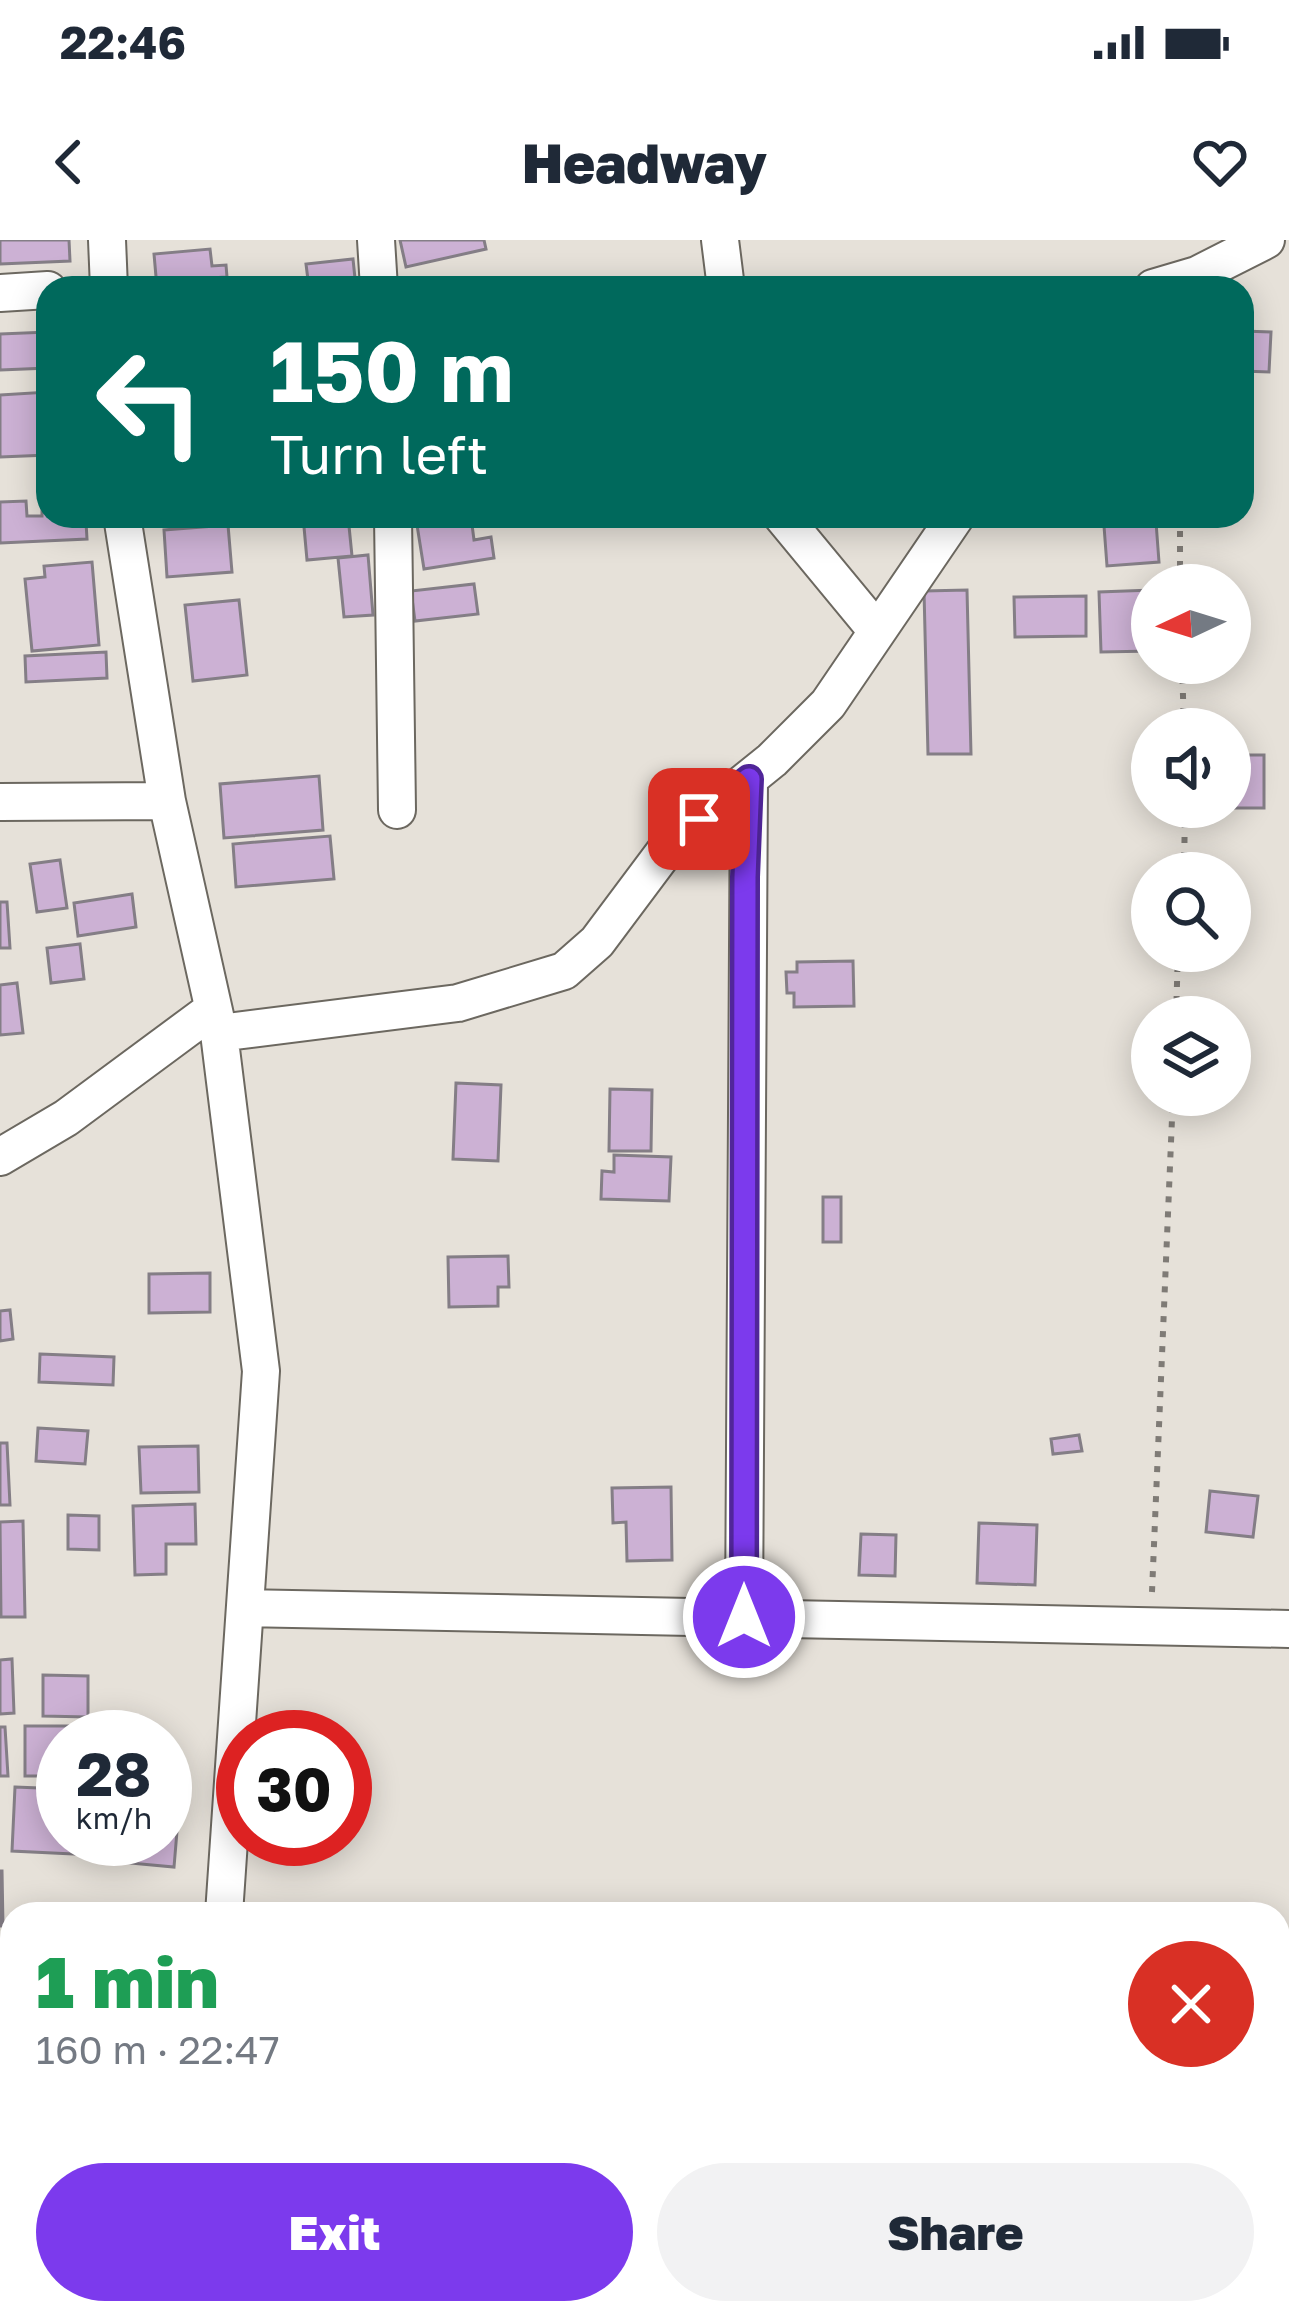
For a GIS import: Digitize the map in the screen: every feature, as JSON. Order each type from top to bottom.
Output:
[{"type":"street","points":[[107,240],[108,276]]},
{"type":"street","points":[[376,240],[378,276]]},
{"type":"street","points":[[720,240],[724,276]]},
{"type":"street","points":[[1190,276],[1265,240]]},
{"type":"street","points":[[0,292],[36,290]]},
{"type":"street","points":[[124,528],[167,800],[215,1021],[261,1371],[225,1902]]},
{"type":"street","points":[[393,528],[397,810]]},
{"type":"street","points":[[792,528],[878,631]]},
{"type":"street","points":[[0,1157],[215,1021],[458,1003],[564,971],[597,943],[674,839],[749,779],[828,704],[948,528]]},
{"type":"street","points":[[744,1617],[749,779]]},
{"type":"street","points":[[0,802],[167,800]]},
{"type":"street","points":[[245,1608],[1289,1629]]},
{"type":"path","points":[[1180,528],[1180,564]]},
{"type":"path","points":[[1151,1625],[1172,1116]]},
{"type":"building","points":[[0,240],[69,240],[70,261],[0,264]]},
{"type":"building","points":[[400,240],[484,240],[486,249],[406,267]]},
{"type":"building","points":[[210,249],[212,266],[226,265],[227,276],[156,276],[154,254]]},
{"type":"building","points":[[353,259],[355,276],[308,276],[306,264]]},
{"type":"building","points":[[1254,331],[1271,332],[1269,372],[1254,371]]},
{"type":"building","points":[[36,332],[36,368],[0,370],[0,334]]},
{"type":"building","points":[[36,393],[36,456],[0,457],[0,395]]},
{"type":"building","points":[[26,501],[27,516],[36,516],[36,528],[86,528],[87,539],[0,543],[0,502]]},
{"type":"building","points":[[228,528],[232,572],[167,577],[164,530]]},
{"type":"building","points":[[304,528],[349,528],[352,556],[307,560]]},
{"type":"building","points":[[417,528],[472,528],[474,540],[491,537],[494,558],[424,569]]},
{"type":"building","points":[[1104,528],[1156,528],[1159,562],[1107,566]]},
{"type":"building","points":[[368,555],[373,615],[344,617],[338,558]]},
{"type":"building","points":[[92,562],[99,645],[32,651],[25,579],[45,577],[44,566]]},
{"type":"building","points":[[474,584],[478,614],[415,621],[411,591]]},
{"type":"building","points":[[967,590],[971,754],[928,754],[924,591]]},
{"type":"building","points":[[1131,591],[1131,651],[1101,652],[1099,592]]},
{"type":"building","points":[[1086,596],[1086,636],[1015,637],[1014,597]]},
{"type":"building","points":[[239,600],[247,675],[193,681],[185,605]]},
{"type":"building","points":[[106,652],[107,678],[26,682],[25,656]]},
{"type":"building","points":[[1251,755],[1264,755],[1264,808],[1251,808]]},
{"type":"building","points":[[319,776],[323,830],[224,838],[220,784]]},
{"type":"building","points":[[330,836],[334,879],[236,887],[233,844]]},
{"type":"building","points":[[60,860],[67,908],[37,912],[30,864]]},
{"type":"building","points":[[132,894],[136,927],[78,936],[74,903]]},
{"type":"building","points":[[0,902],[7,902],[10,948],[0,948]]},
{"type":"building","points":[[80,944],[84,979],[51,983],[47,948]]},
{"type":"building","points":[[853,961],[854,1006],[794,1007],[794,993],[787,993],[786,972],[797,972],[797,962]]},
{"type":"building","points":[[17,983],[23,1033],[0,1035],[0,985]]},
{"type":"building","points":[[456,1083],[501,1085],[498,1161],[453,1159]]},
{"type":"building","points":[[610,1089],[652,1090],[651,1151],[609,1151]]},
{"type":"building","points":[[614,1155],[671,1157],[669,1201],[601,1199],[602,1171],[614,1172]]},
{"type":"building","points":[[823,1197],[841,1197],[841,1242],[823,1242]]},
{"type":"building","points":[[508,1256],[509,1287],[498,1287],[498,1306],[449,1307],[448,1257]]},
{"type":"building","points":[[210,1273],[210,1312],[149,1313],[149,1274]]},
{"type":"building","points":[[10,1310],[13,1339],[0,1341],[0,1311]]},
{"type":"building","points":[[40,1354],[114,1357],[113,1385],[39,1382]]},
{"type":"building","points":[[38,1428],[88,1431],[85,1464],[36,1461]]},
{"type":"building","points":[[1079,1435],[1082,1451],[1053,1454],[1051,1439]]},
{"type":"building","points":[[0,1443],[7,1443],[10,1505],[0,1505]]},
{"type":"building","points":[[198,1446],[199,1492],[141,1493],[139,1447]]},
{"type":"building","points":[[671,1487],[672,1560],[627,1561],[626,1522],[613,1523],[612,1488]]},
{"type":"building","points":[[1210,1491],[1258,1496],[1253,1537],[1206,1532]]},
{"type":"building","points":[[195,1504],[196,1544],[166,1544],[166,1574],[135,1575],[133,1506]]},
{"type":"building","points":[[68,1515],[99,1516],[99,1550],[68,1549]]},
{"type":"building","points":[[23,1521],[25,1617],[1,1617],[0,1522]]},
{"type":"building","points":[[979,1523],[1037,1525],[1035,1585],[977,1583]]},
{"type":"building","points":[[861,1534],[896,1535],[895,1576],[859,1575]]},
{"type":"building","points":[[12,1659],[14,1713],[0,1714],[0,1660]]},
{"type":"building","points":[[43,1675],[88,1676],[88,1710],[43,1710]]},
{"type":"building","points":[[25,1726],[36,1726],[36,1776],[25,1776]]},
{"type":"building","points":[[0,1727],[5,1727],[8,1776],[0,1776]]},
{"type":"building","points":[[15,1787],[36,1788],[36,1852],[12,1851]]},
{"type":"route","points":[[699,819],[749,779],[744,1617]]}]
